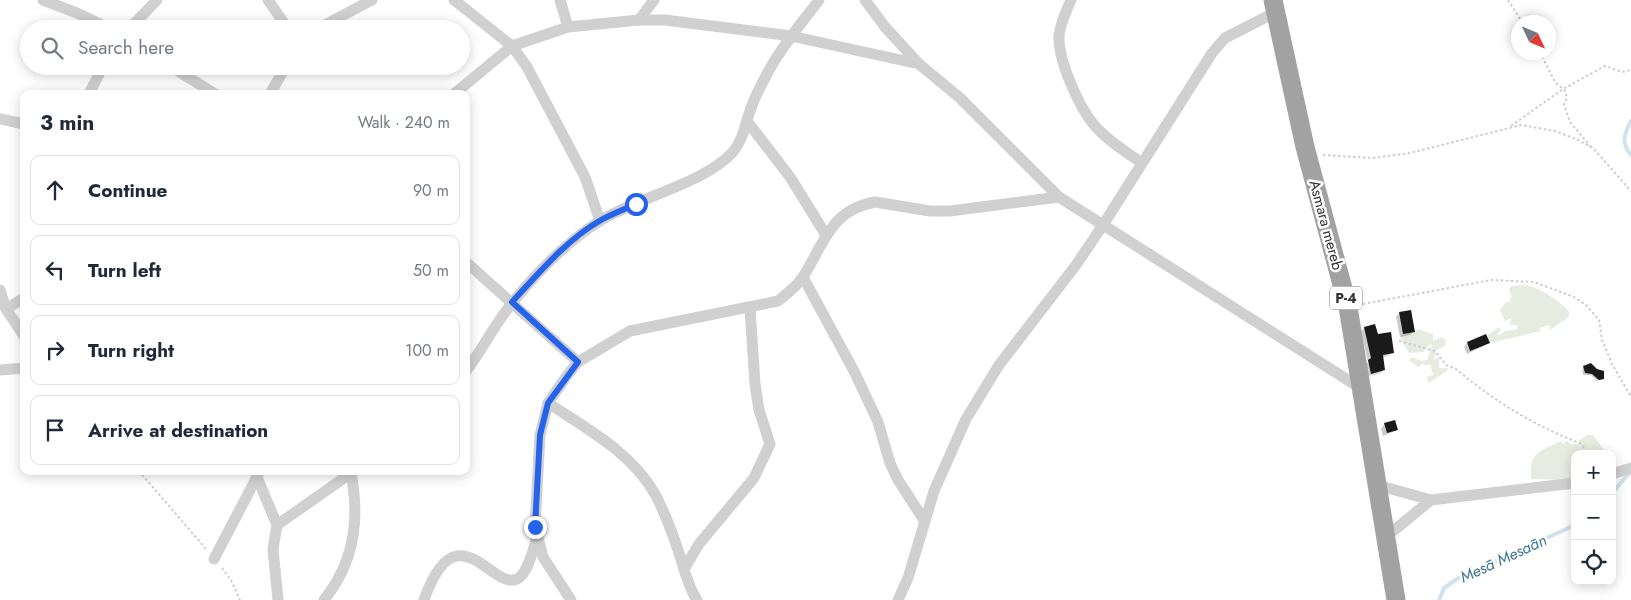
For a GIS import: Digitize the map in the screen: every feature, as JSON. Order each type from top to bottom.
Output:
[{"type":"highway","name":"Asmara mereb","points":[[1275,6],[1305,147],[1348,307],[1363,389],[1396,600]]},
{"type":"street","points":[[43,0],[92,20]]},
{"type":"street","points":[[138,20],[157,0]]},
{"type":"street","points":[[268,0],[282,20]]},
{"type":"street","points":[[334,20],[372,0]]},
{"type":"street","points":[[454,0],[512,46],[540,89],[584,177],[600,221]]},
{"type":"street","points":[[560,0],[568,27]]},
{"type":"street","points":[[640,20],[654,0]]},
{"type":"street","points":[[470,365],[512,302],[557,254],[600,221],[717,165],[740,143],[767,73],[791,36],[819,0]]},
{"type":"street","points":[[865,0],[885,27],[918,64],[960,98],[1059,197],[1363,389]]},
{"type":"street","points":[[1071,0],[1061,26],[1059,38],[1078,101],[1094,125],[1117,146],[1142,164]]},
{"type":"street","points":[[898,600],[908,578],[924,520],[954,443],[978,398],[999,365],[1076,266],[1212,53],[1225,38],[1275,6]]},
{"type":"street","points":[[459,90],[512,46],[568,27],[640,20],[666,20],[791,36],[918,64]]},
{"type":"street","points":[[92,90],[99,75]]},
{"type":"street","points":[[184,75],[209,90]]},
{"type":"street","points":[[272,90],[281,75]]},
{"type":"street","points":[[0,119],[20,123]]},
{"type":"street","points":[[747,121],[790,177],[826,235]]},
{"type":"street","points":[[570,600],[543,557],[537,538],[536,495],[540,435],[548,403],[578,362],[630,331],[778,301],[793,289],[803,277],[826,235],[844,214],[858,207],[874,202],[930,211],[950,211],[1059,197]]},
{"type":"street","points":[[470,265],[578,362]]},
{"type":"street","points":[[803,277],[855,373],[878,422],[890,464],[924,520]]},
{"type":"street","points":[[0,290],[6,309],[20,330]]},
{"type":"street","points":[[6,309],[20,300]]},
{"type":"street","points":[[684,568],[699,544],[754,478],[770,444],[759,410],[755,384],[750,308]]},
{"type":"street","points":[[0,370],[20,368]]},
{"type":"street","points":[[548,403],[606,441],[631,463],[654,493],[684,568],[689,588],[696,600]]},
{"type":"street","points":[[1616,473],[1631,468]]},
{"type":"street","points":[[214,559],[257,475]]},
{"type":"street","points":[[258,475],[277,525],[273,549],[278,600]]},
{"type":"street","points":[[277,525],[348,475]]},
{"type":"street","points":[[324,600],[338,578],[351,550],[356,523],[352,475]]},
{"type":"street","points":[[1378,485],[1431,500],[1571,483]]},
{"type":"street","points":[[1387,536],[1431,500]]},
{"type":"street","points":[[424,600],[437,570],[459,555],[473,558],[507,579],[518,579],[523,573],[537,538]]},
{"type":"path","points":[[1508,0],[1518,15]]},
{"type":"path","points":[[1544,60],[1556,82],[1563,88],[1567,98],[1564,105],[1565,112],[1570,122],[1631,191]]},
{"type":"path","points":[[1509,127],[1563,88],[1605,66],[1622,72],[1631,70]]},
{"type":"path","points":[[1305,147],[1324,155],[1373,158],[1426,149],[1521,125],[1555,131],[1593,148]]},
{"type":"path","points":[[1348,307],[1428,290],[1491,280],[1534,282],[1574,297],[1586,305],[1599,320],[1602,340],[1612,364],[1631,397]]},
{"type":"path","points":[[1399,341],[1434,351],[1446,365],[1456,369],[1519,415],[1549,431],[1582,444],[1585,450]]},
{"type":"path","points":[[142,475],[231,580],[240,600]]},
{"type":"shaded area","points":[[1526,285],[1554,298],[1569,311],[1569,317],[1550,330],[1548,325],[1539,329],[1541,331],[1490,343],[1487,336],[1499,327],[1501,330],[1497,334],[1500,335],[1505,331],[1518,329],[1517,325],[1510,325],[1511,318],[1505,321],[1500,310],[1506,302],[1511,301],[1509,299],[1512,297],[1509,289],[1511,286]]},
{"type":"shaded area","points":[[1418,329],[1433,334],[1433,341],[1441,337],[1446,340],[1445,346],[1435,351],[1436,354],[1433,359],[1439,357],[1439,368],[1448,368],[1447,371],[1429,383],[1426,377],[1433,375],[1430,364],[1425,366],[1424,363],[1418,367],[1409,360],[1412,357],[1421,361],[1427,360],[1432,345],[1430,344],[1423,352],[1409,353],[1401,339],[1401,335],[1415,332]]},
{"type":"shaded area","points":[[1587,435],[1593,435],[1604,450],[1571,450],[1571,478],[1568,480],[1531,479],[1532,463],[1541,450],[1561,441],[1563,444],[1567,441],[1570,444],[1580,444],[1579,440]]},
{"type":"building","points":[[1411,310],[1415,332],[1403,334],[1399,312]]},
{"type":"building","points":[[1375,324],[1378,334],[1391,332],[1394,353],[1383,355],[1385,370],[1371,374],[1368,360],[1371,358],[1364,327]]},
{"type":"building","points":[[1486,334],[1490,343],[1470,351],[1467,342]]},
{"type":"building","points":[[1591,363],[1597,369],[1604,371],[1604,379],[1599,380],[1592,374],[1585,373],[1583,366]]},
{"type":"building","points":[[1395,420],[1398,430],[1387,433],[1384,423]]},
{"type":"waterway","name":"Mesā Mesaān","points":[[1631,121],[1625,139],[1626,147],[1631,155]]},
{"type":"waterway","name":"Mesā Mesaān","points":[[1616,488],[1630,472]]},
{"type":"waterway","name":"Mesā Mesaān","points":[[1439,600],[1444,588],[1457,579],[1571,527]]},
{"type":"route","points":[[535,527],[540,435],[548,403],[578,362],[512,302],[557,254],[577,237],[600,221],[636,204]]}]
